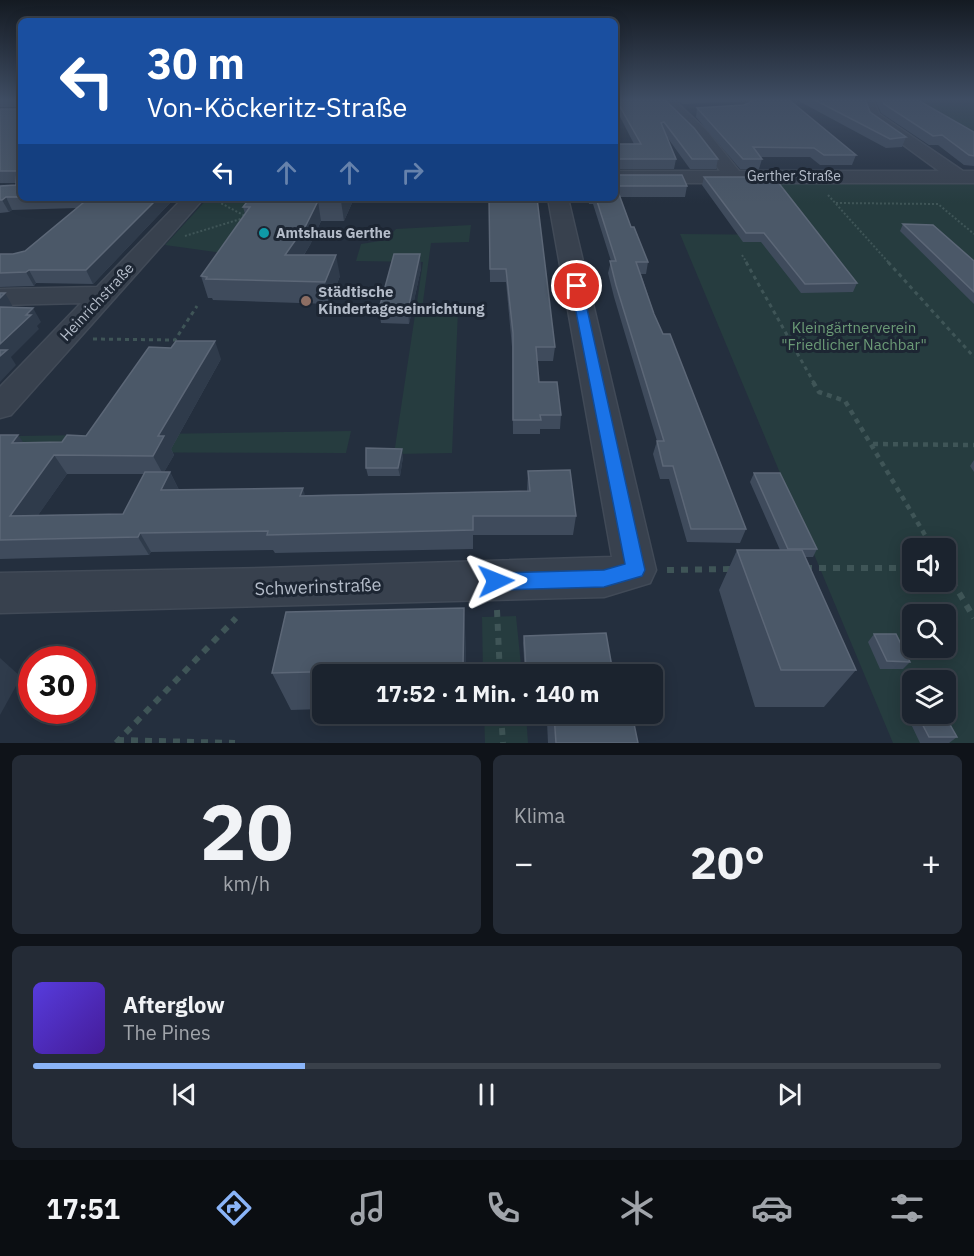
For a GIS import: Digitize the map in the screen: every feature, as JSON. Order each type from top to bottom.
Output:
[{"type":"street","points":[[701,134],[733,176]]},
{"type":"street","points":[[900,134],[965,177]]},
{"type":"street","name":"Gerther Straße","points":[[618,177],[965,177]]},
{"type":"street","name":"Heinrichstraße","points":[[0,407],[191,201]]},
{"type":"street","points":[[559,201],[635,570]]},
{"type":"street","points":[[0,297],[104,295]]},
{"type":"street","name":"Schwerinstraße","points":[[0,592],[264,588],[604,578],[635,570]]},
{"type":"path","points":[[217,201],[247,217]]},
{"type":"path","points":[[974,234],[938,204],[835,202],[974,357]]},
{"type":"path","points":[[241,225],[253,210]]},
{"type":"path","points":[[158,237],[182,237],[247,217]]},
{"type":"path","points":[[742,255],[819,392],[845,400],[927,538]]},
{"type":"path","points":[[62,339],[175,340],[197,306]]},
{"type":"path","points":[[873,444],[974,445]]},
{"type":"path","points":[[800,568],[902,568]]},
{"type":"path","points":[[635,570],[741,569]]},
{"type":"path","points":[[496,581],[500,664]]},
{"type":"path","points":[[117,742],[264,588]]},
{"type":"path","points":[[956,588],[974,618]]},
{"type":"path","points":[[501,724],[502,743]]},
{"type":"path","points":[[117,742],[236,743]]},
{"type":"green space","points":[[962,134],[974,134],[974,142]]},
{"type":"green space","name":"Kleingärtnerverein \"Friedlicher Nachbar\"","points":[[745,179],[974,182],[974,743],[893,743],[680,234],[787,235]]},
{"type":"green space","points":[[205,201],[273,201],[237,255],[165,245]]},
{"type":"green space","points":[[471,225],[469,242],[431,243],[422,309],[458,311],[452,453],[394,454],[423,262],[356,261],[361,244],[386,240],[396,229]]},
{"type":"green space","points":[[351,431],[346,453],[3,452],[18,436]]},
{"type":"green space","points":[[516,616],[521,664],[483,664],[482,617]]},
{"type":"green space","points":[[484,724],[527,724],[528,743],[485,743]]},
{"type":"building","points":[[0,134],[18,134],[18,197],[6,197],[0,200],[0,186],[16,185],[17,171],[0,171]]},
{"type":"building","points":[[635,134],[665,134],[676,159],[618,159],[618,144],[641,144]]},
{"type":"building","points":[[673,134],[698,134],[718,159],[692,159]]},
{"type":"building","points":[[720,134],[830,134],[856,155],[824,155],[814,148],[753,147],[762,159],[743,159]]},
{"type":"building","points":[[880,134],[901,134],[906,137],[890,139]]},
{"type":"building","points":[[929,134],[974,134],[974,156],[969,155],[942,135],[933,136]]},
{"type":"building","points":[[618,175],[682,175],[687,186],[618,186]]},
{"type":"building","points":[[704,177],[774,177],[857,283],[805,284],[764,233],[746,233]]},
{"type":"building","points":[[618,191],[631,227],[634,227],[648,262],[636,262],[654,314],[663,334],[670,334],[746,529],[691,529],[673,466],[663,466],[657,441],[664,441],[616,285],[610,261],[616,261],[597,201],[618,201]]},
{"type":"building","points":[[85,201],[155,201],[86,270],[29,270],[0,273],[0,254],[25,251]]},
{"type":"building","points":[[248,201],[318,201],[306,225],[285,255],[336,255],[325,282],[206,279],[207,277],[201,276],[250,207],[243,207]]},
{"type":"building","points":[[489,201],[537,201],[555,347],[536,347],[539,382],[557,382],[561,415],[540,415],[541,420],[513,420],[513,333],[506,269],[490,269]]},
{"type":"building","points":[[903,224],[933,225],[974,261],[974,292]]},
{"type":"building","points":[[394,254],[420,254],[408,310],[379,309]]},
{"type":"building","points":[[0,307],[33,308],[26,315],[31,315],[0,344]]},
{"type":"building","points":[[176,341],[215,341],[158,436],[164,436],[153,456],[54,455],[10,516],[123,514],[145,472],[170,472],[161,490],[303,488],[300,496],[530,491],[528,471],[570,470],[576,516],[473,516],[473,530],[267,535],[268,531],[140,533],[138,537],[0,540],[0,435],[18,435],[12,443],[62,442],[67,435],[86,436],[149,347],[171,348]]},
{"type":"building","points":[[366,448],[402,449],[398,468],[366,468]]},
{"type":"building","points":[[754,473],[780,473],[817,549],[788,549]]},
{"type":"building","points":[[737,550],[802,550],[856,670],[781,670]]},
{"type":"building","points":[[464,608],[463,664],[312,664],[312,672],[272,673],[286,612]]},
{"type":"building","points":[[606,633],[611,664],[526,664],[524,636]]},
{"type":"building","points":[[874,634],[896,634],[902,646],[902,658],[908,658],[910,662],[887,661]]},
{"type":"building","points":[[555,724],[634,724],[638,743],[556,743]]},
{"type":"building","points":[[922,724],[950,724],[957,737],[929,737]]},
{"type":"place","name":"Amtshaus Gerthe","points":[[264,233]]},
{"type":"place","name":"Städtische Kindertageseinrichtung","points":[[306,301]]},
{"type":"route","points":[[496,581],[604,578],[635,570],[577,286]]}]
